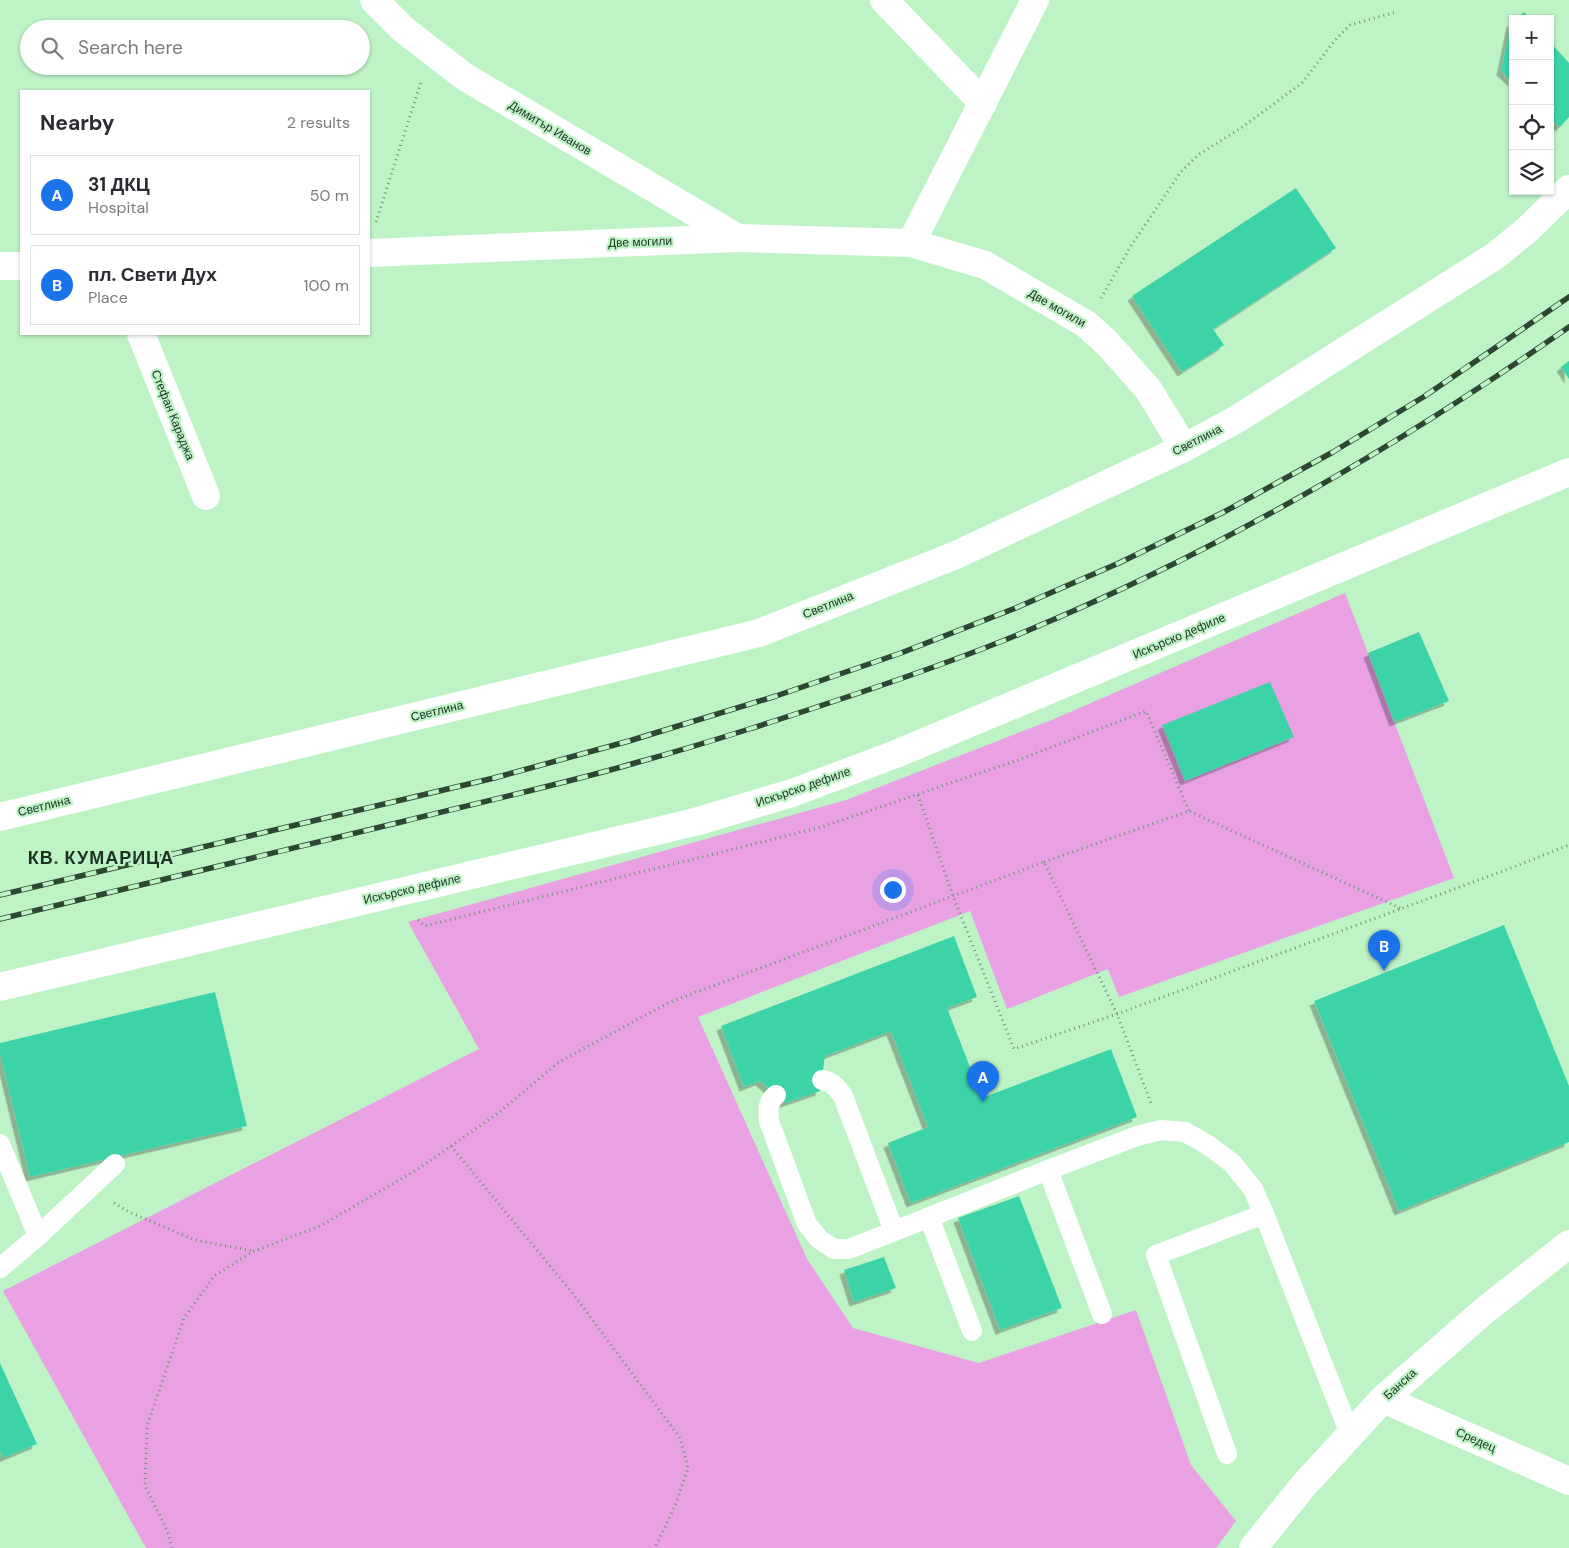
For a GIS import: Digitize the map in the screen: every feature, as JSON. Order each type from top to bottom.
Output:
[{"type":"street","name":"Димитър Иванов","points":[[374,0],[404,30],[465,77],[738,238]]},
{"type":"street","points":[[884,0],[983,103]]},
{"type":"street","points":[[911,243],[1035,0]]},
{"type":"street","name":"Светлина","points":[[0,817],[759,633],[956,554],[1184,448],[1237,419],[1495,256],[1528,229],[1569,189]]},
{"type":"street","name":"Две могили","points":[[370,253],[738,238],[911,243],[985,265],[1086,324],[1106,342],[1148,389],[1184,448]]},
{"type":"street","points":[[0,266],[20,266]]},
{"type":"street","name":"Стефан Караджа","points":[[141,335],[206,496]]},
{"type":"street","name":"Искърско дефиле","points":[[0,987],[695,822],[792,793],[950,732],[1569,472]]},
{"type":"street","name":"Банска","points":[[1253,1548],[1304,1485],[1383,1399],[1484,1311],[1569,1244]]},
{"type":"street","name":"Средец","points":[[1383,1399],[1569,1481]]},
{"type":"lane","points":[[822,1080],[836,1086],[843,1096],[894,1231]]},
{"type":"lane","points":[[776,1095],[771,1099],[768,1110],[769,1120],[807,1224],[819,1239],[834,1249],[849,1248],[1137,1136],[1161,1130],[1185,1132],[1208,1145],[1232,1163],[1253,1189],[1350,1434]]},
{"type":"lane","points":[[0,1144],[38,1236]]},
{"type":"lane","points":[[0,1268],[38,1236],[115,1164]]},
{"type":"lane","points":[[1048,1170],[1102,1314]]},
{"type":"lane","points":[[1227,1454],[1156,1255],[1264,1214]]},
{"type":"lane","points":[[929,1217],[972,1331]]},
{"type":"path","points":[[1086,324],[1131,246],[1180,173],[1198,156],[1256,118],[1302,83],[1335,40],[1350,24],[1396,12]]},
{"type":"path","points":[[375,225],[431,51]]},
{"type":"path","points":[[385,895],[425,926],[822,827],[1018,760],[1146,711],[1188,811],[1402,909]]},
{"type":"path","points":[[918,795],[953,896],[1014,1048],[1117,1014],[1569,845]]},
{"type":"path","points":[[172,1548],[167,1530],[145,1486],[147,1426],[184,1318],[214,1276],[254,1251],[320,1226],[418,1169],[497,1114],[559,1062],[670,1002],[1044,862],[1188,811]]},
{"type":"path","points":[[1044,862],[1117,1014],[1161,1130]]},
{"type":"path","points":[[450,1146],[574,1294],[680,1438],[688,1468],[676,1506],[655,1548]]},
{"type":"path","points":[[89,1188],[129,1212],[195,1240],[254,1251]]},
{"type":"shaded area","points":[[1345,593],[1454,878],[1119,997],[1108,969],[1007,1009],[970,911],[698,1017],[807,1259],[853,1328],[979,1363],[1136,1310],[1191,1465],[1236,1521],[1216,1548],[146,1548],[3,1291],[479,1049],[408,922],[846,800],[1054,719]]},
{"type":"building","points":[[1509,33],[1509,78],[1501,71]]},
{"type":"building","points":[[1554,46],[1569,63],[1569,117],[1560,127],[1554,122]]},
{"type":"building","points":[[1296,188],[1336,248],[1213,329],[1224,345],[1182,372],[1132,296]]},
{"type":"building","points":[[1569,361],[1569,379],[1561,367]]},
{"type":"building","points":[[1419,632],[1449,701],[1394,722],[1368,653]]},
{"type":"building","points":[[1270,682],[1294,737],[1185,781],[1162,725]]},
{"type":"building","points":[[1504,925],[1569,1086],[1569,1142],[1399,1211],[1314,1001]]},
{"type":"building","points":[[954,936],[977,997],[947,1008],[982,1098],[1111,1049],[1137,1117],[911,1203],[888,1143],[928,1127],[891,1031],[825,1056],[820,1091],[785,1103],[760,1081],[744,1087],[721,1026]]},
{"type":"building","points":[[215,992],[247,1126],[30,1177],[0,1053],[0,1043]]},
{"type":"building","points":[[1019,1196],[1062,1308],[1000,1330],[958,1218]]},
{"type":"building","points":[[884,1257],[896,1288],[854,1302],[844,1270]]},
{"type":"building","points":[[0,1363],[37,1444],[3,1458],[0,1451]]},
{"type":"railway","points":[[0,895],[494,778],[629,741],[776,696],[901,653],[1018,607],[1119,563],[1222,513],[1333,452],[1425,396],[1569,297]]},
{"type":"railway","points":[[0,919],[606,771],[778,720],[967,655],[1100,599],[1170,566],[1307,493],[1440,413],[1569,327]]},
{"type":"place","name":"пл. Свети Дух","points":[[1384,971]]},
{"type":"place","name":"31 ДКЦ","points":[[983,1102]]},
{"type":"district","name":"КВ. КУМАРИЦА","points":[[101,858]]}]
